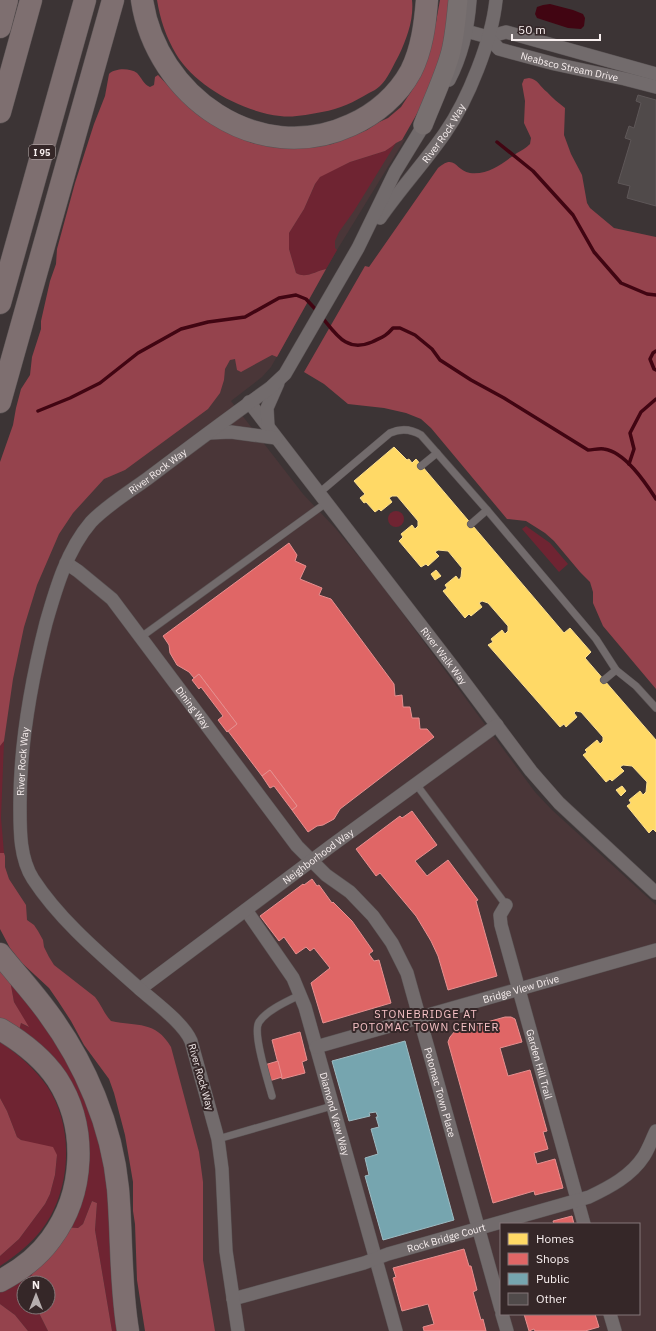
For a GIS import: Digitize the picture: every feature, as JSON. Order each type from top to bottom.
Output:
[{"type":"highway","points":[[0,26],[7,0]]},
{"type":"highway","points":[[0,112],[31,0]]},
{"type":"highway","name":"I 95","points":[[0,303],[85,0]]},
{"type":"highway","points":[[0,402],[113,0]]},
{"type":"highway","points":[[142,0],[143,10],[159,53],[177,80],[191,95],[207,108],[229,122],[244,129],[281,138],[301,138],[325,135],[344,129],[374,112],[388,101],[410,72],[416,59],[421,41],[427,0]]},
{"type":"highway","points":[[0,954],[48,1012],[68,1042],[93,1093],[104,1123],[118,1187],[121,1270],[124,1309],[128,1331]]},
{"type":"highway","points":[[0,1029],[33,1052],[48,1067],[57,1079],[72,1110],[79,1151],[75,1190],[62,1222],[51,1239],[38,1254],[21,1268],[0,1281]]},
{"type":"main road","points":[[423,125],[450,54],[458,0]]},
{"type":"street","name":"River Rock Way","points":[[238,1331],[226,1251],[222,1169],[218,1139],[188,1034],[78,932],[46,896],[25,864],[20,827],[20,787],[22,746],[28,702],[38,653],[51,606],[66,563],[74,546],[92,522],[118,500],[282,377],[358,248],[395,172],[436,106],[457,64],[466,31],[470,0]]},
{"type":"street","name":"River Rock Way","points":[[358,248],[445,133],[466,95],[483,54],[496,0]]},
{"type":"street","name":"Neabsco Stream Drive","points":[[466,31],[488,37],[506,32],[656,74]]},
{"type":"street","name":"Neabsco Stream Drive","points":[[488,37],[499,49],[555,64],[656,87]]},
{"type":"street","points":[[268,427],[267,408],[282,377]]},
{"type":"street","name":"River Walk Way","points":[[249,402],[531,771],[559,803],[656,893]]},
{"type":"street","points":[[209,433],[230,432],[276,438]]},
{"type":"street","name":"Dining Way","points":[[66,563],[78,571],[112,600],[290,837],[312,861]]},
{"type":"street","name":"Neighborhood Way","points":[[140,989],[497,725]]},
{"type":"street","name":"Potomac Town Place","points":[[312,861],[330,879],[350,892],[373,916],[389,939],[407,973],[500,1306]]},
{"type":"street","name":"Garden Hill Trail","points":[[506,906],[500,915],[500,922],[584,1223]]},
{"type":"street","name":"Diamond View Way","points":[[246,910],[293,978],[309,1020],[396,1331]]},
{"type":"street","name":"Bridge View Drive","points":[[316,1048],[656,950]]},
{"type":"street","name":"Rock Bridge Court","points":[[233,1299],[578,1201],[603,1191],[624,1177],[643,1157],[656,1131]]},
{"type":"street","points":[[502,1315],[507,1331]]},
{"type":"street","points":[[610,1315],[614,1331]]},
{"type":"lane","points":[[141,637],[323,498],[386,436],[394,431],[404,429],[414,431],[421,435],[487,510],[596,639],[616,670],[636,686],[656,708]]},
{"type":"lane","points":[[421,466],[437,453]]},
{"type":"lane","points":[[471,524],[487,510]]},
{"type":"lane","points":[[604,680],[616,670]]},
{"type":"lane","points":[[416,784],[506,906]]},
{"type":"lane","points":[[272,1096],[259,1046],[257,1027],[264,1016],[300,995]]},
{"type":"lane","points":[[218,1139],[332,1106]]},
{"type":"shaded area","points":[[157,0],[412,0],[412,14],[402,49],[388,76],[379,87],[352,102],[335,109],[301,116],[280,116],[266,114],[236,103],[221,96],[195,77],[184,66],[172,48],[164,28]]},
{"type":"shaded area","points":[[440,0],[450,0],[444,50],[435,82],[402,140],[385,151],[350,162],[320,177],[315,184],[304,209],[289,233],[289,249],[296,273],[300,275],[307,275],[326,269],[277,357],[272,355],[241,372],[237,370],[235,359],[230,360],[225,369],[224,380],[220,393],[208,409],[125,470],[104,479],[73,513],[59,534],[37,585],[24,627],[13,679],[4,741],[0,746],[0,462],[13,425],[21,389],[30,375],[32,357],[41,329],[41,321],[50,281],[56,264],[57,249],[75,183],[94,124],[105,96],[109,74],[123,69],[131,70],[137,73],[144,83],[150,87],[154,85],[155,77],[158,75],[176,94],[209,122],[252,143],[274,146],[321,146],[332,144],[367,130],[388,118],[401,107],[416,84],[436,22]]},
{"type":"shaded area","points":[[550,4],[583,14],[585,18],[584,26],[581,29],[568,28],[537,18],[535,14],[537,7]]},
{"type":"shaded area","points":[[529,78],[537,82],[565,108],[564,135],[571,154],[582,175],[587,203],[590,208],[614,228],[656,237],[656,689],[603,626],[593,603],[593,592],[590,582],[554,541],[545,533],[526,521],[507,519],[431,428],[421,419],[406,413],[384,408],[348,404],[324,384],[304,372],[365,266],[369,267],[438,168],[448,162],[452,162],[465,172],[484,172],[495,168],[530,144],[531,138],[524,123],[525,101],[522,84],[524,79]]},
{"type":"shaded area","name":"STONEBRIDGE AT POTOMAC TOWN CENTER","points":[[405,139],[337,250],[271,367],[262,377],[231,401],[303,494],[336,529],[378,580],[535,792],[551,809],[656,905],[656,1331],[173,1331],[152,1102],[46,961],[0,906],[0,606],[317,172]]},
{"type":"shaded area","points":[[396,143],[354,211],[339,232],[335,241],[335,248],[337,250],[326,269],[307,275],[300,275],[296,273],[289,249],[289,233],[304,209],[317,180],[322,175],[350,162],[385,151]]},
{"type":"shaded area","points":[[393,511],[399,511],[404,516],[402,525],[399,527],[393,527],[388,522],[388,516]]},
{"type":"shaded area","points":[[526,526],[550,543],[568,564],[559,572],[522,529]]},
{"type":"shaded area","points":[[4,741],[1,818],[4,853],[0,853],[0,746]]},
{"type":"shaded area","points":[[0,853],[4,853],[5,867],[9,879],[26,905],[27,920],[34,925],[38,931],[43,940],[44,947],[54,965],[95,997],[111,1021],[152,1028],[165,1038],[171,1047],[199,1152],[203,1182],[203,1260],[215,1331],[145,1331],[137,1280],[133,1182],[125,1135],[114,1093],[109,1079],[84,1045],[71,1021],[49,988],[22,963],[10,948],[0,929]]},
{"type":"shaded area","points":[[0,968],[10,980],[14,1002],[29,1027],[21,1023],[19,1031],[0,1021]]},
{"type":"shaded area","points":[[10,980],[67,1053],[104,1143],[121,1331],[112,1331],[95,1230],[97,1203],[92,1201],[83,1224],[78,1228],[62,1227],[85,1136],[19,1031],[21,1023],[28,1027],[14,1002]]},
{"type":"shaded area","points":[[0,1042],[25,1062],[47,1086],[61,1117],[65,1133],[66,1151],[62,1185],[57,1202],[50,1217],[28,1244],[0,1266],[0,1256],[19,1239],[45,1204],[50,1194],[55,1175],[57,1155],[17,1137],[7,1111],[0,1098]]},
{"type":"shaded area","points":[[0,1098],[7,1111],[17,1137],[21,1140],[53,1147],[57,1155],[55,1175],[50,1194],[45,1204],[19,1239],[0,1256]]},
{"type":"shaded area","points":[[92,1201],[97,1203],[95,1230],[112,1331],[48,1331],[40,1315],[56,1315],[56,1275],[32,1275],[62,1227],[78,1228],[83,1224]]},
{"type":"shaded area","points":[[35,1268],[32,1275],[21,1275]]},
{"type":"shaded area","points":[[16,1278],[16,1315],[40,1315],[48,1331],[28,1331],[15,1315],[0,1304],[0,1286]]},
{"type":"shaded area","points":[[0,1304],[15,1315],[28,1331],[0,1331]]},
{"type":"building: Homes","points":[[394,447],[412,463],[416,459],[564,633],[570,628],[591,652],[585,658],[656,740],[656,832],[653,829],[649,833],[627,806],[631,803],[629,800],[640,791],[643,795],[646,792],[647,782],[632,766],[623,765],[620,767],[624,771],[612,781],[610,779],[606,782],[583,755],[587,752],[585,750],[597,740],[600,744],[603,741],[603,737],[581,712],[576,711],[574,713],[577,717],[566,727],[564,724],[560,727],[488,645],[493,642],[491,639],[502,630],[505,634],[508,631],[508,626],[488,603],[482,601],[479,603],[482,607],[471,616],[469,614],[465,618],[443,591],[447,588],[445,585],[456,576],[459,580],[461,577],[462,568],[448,551],[438,550],[435,552],[439,556],[428,566],[426,564],[421,567],[399,541],[403,537],[401,534],[412,525],[415,529],[418,526],[418,521],[397,496],[392,496],[389,498],[392,502],[381,511],[379,509],[375,512],[360,498],[365,494],[354,481]]},
{"type":"building: Homes","points":[[436,570],[441,576],[435,580],[431,574]]},
{"type":"building: Homes","points":[[622,786],[626,791],[621,796],[616,790]]},
{"type":"building: Shops","points":[[289,543],[297,555],[295,561],[306,566],[300,579],[322,588],[319,595],[331,599],[394,684],[395,696],[402,695],[403,707],[410,707],[412,718],[419,718],[420,729],[427,729],[434,737],[340,809],[334,819],[323,825],[317,826],[308,832],[292,810],[297,806],[270,770],[262,776],[228,731],[237,724],[199,674],[194,678],[189,672],[177,665],[170,653],[169,645],[163,636]]},
{"type":"building: Shops","points":[[199,674],[237,724],[227,732],[218,720],[223,716],[201,687],[199,689],[192,680]]},
{"type":"building: Shops","points":[[270,770],[297,806],[292,810],[274,786],[270,788],[262,776]]},
{"type":"building: Shops","points":[[412,811],[437,845],[415,861],[427,876],[448,860],[478,900],[476,901],[497,976],[448,990],[438,956],[416,916],[380,873],[376,876],[356,849],[400,816],[402,818]]},
{"type":"building: Shops","points":[[312,879],[317,886],[319,885],[332,903],[333,902],[352,921],[373,951],[369,954],[374,961],[379,960],[391,1003],[323,1023],[311,983],[330,968],[314,948],[310,951],[306,947],[296,954],[284,937],[279,941],[260,916]]},
{"type":"building: Shops","points":[[505,1017],[515,1019],[522,1042],[500,1048],[508,1076],[530,1070],[547,1131],[543,1132],[548,1149],[534,1153],[537,1164],[555,1159],[563,1188],[535,1195],[534,1191],[493,1203],[448,1042],[455,1031]]},
{"type":"building: Shops","points":[[300,1032],[307,1060],[302,1062],[305,1073],[282,1079],[272,1040]]},
{"type":"building: Shops","points":[[278,1061],[282,1077],[266,1082],[261,1066]]},
{"type":"building: Shops","points":[[572,1216],[574,1223],[554,1223],[553,1221]]},
{"type":"building: Shops","points":[[464,1249],[469,1266],[471,1266],[477,1290],[473,1292],[481,1320],[483,1319],[486,1331],[424,1331],[423,1327],[434,1324],[428,1304],[402,1311],[393,1278],[396,1277],[393,1268]]},
{"type":"building: Shops","points":[[524,1315],[595,1315],[599,1327],[585,1331],[535,1331],[534,1329],[529,1331]]},
{"type":"building: Public","points":[[405,1041],[454,1220],[383,1240],[365,1176],[369,1175],[365,1158],[378,1154],[371,1129],[379,1127],[376,1117],[378,1117],[376,1112],[369,1113],[370,1116],[349,1121],[332,1061]]},
{"type":"building: Other","points":[[638,95],[656,100],[656,206],[627,198],[630,186],[618,183],[631,140],[625,138],[629,126],[634,128],[641,103],[636,101]]},
{"type":"waterway","points":[[497,142],[533,171],[573,215],[594,252],[621,283],[647,294],[656,295]]},
{"type":"waterway","points":[[38,411],[70,398],[100,383],[138,353],[181,329],[208,322],[245,317],[279,298],[296,295],[306,299],[317,311]]},
{"type":"waterway","points":[[321,316],[342,340],[355,345],[363,345],[381,338],[393,328],[400,328],[415,335],[432,349],[440,360],[588,450],[604,449],[612,451],[634,469],[656,499]]},
{"type":"waterway","points":[[656,351],[650,359],[654,369],[656,370]]},
{"type":"waterway","points":[[629,464],[634,449],[630,433],[641,412],[656,399]]},
{"type":"district","name":"STONEBRIDGE AT POTOMAC TOWN CENTER","points":[[426,1020]]}]
